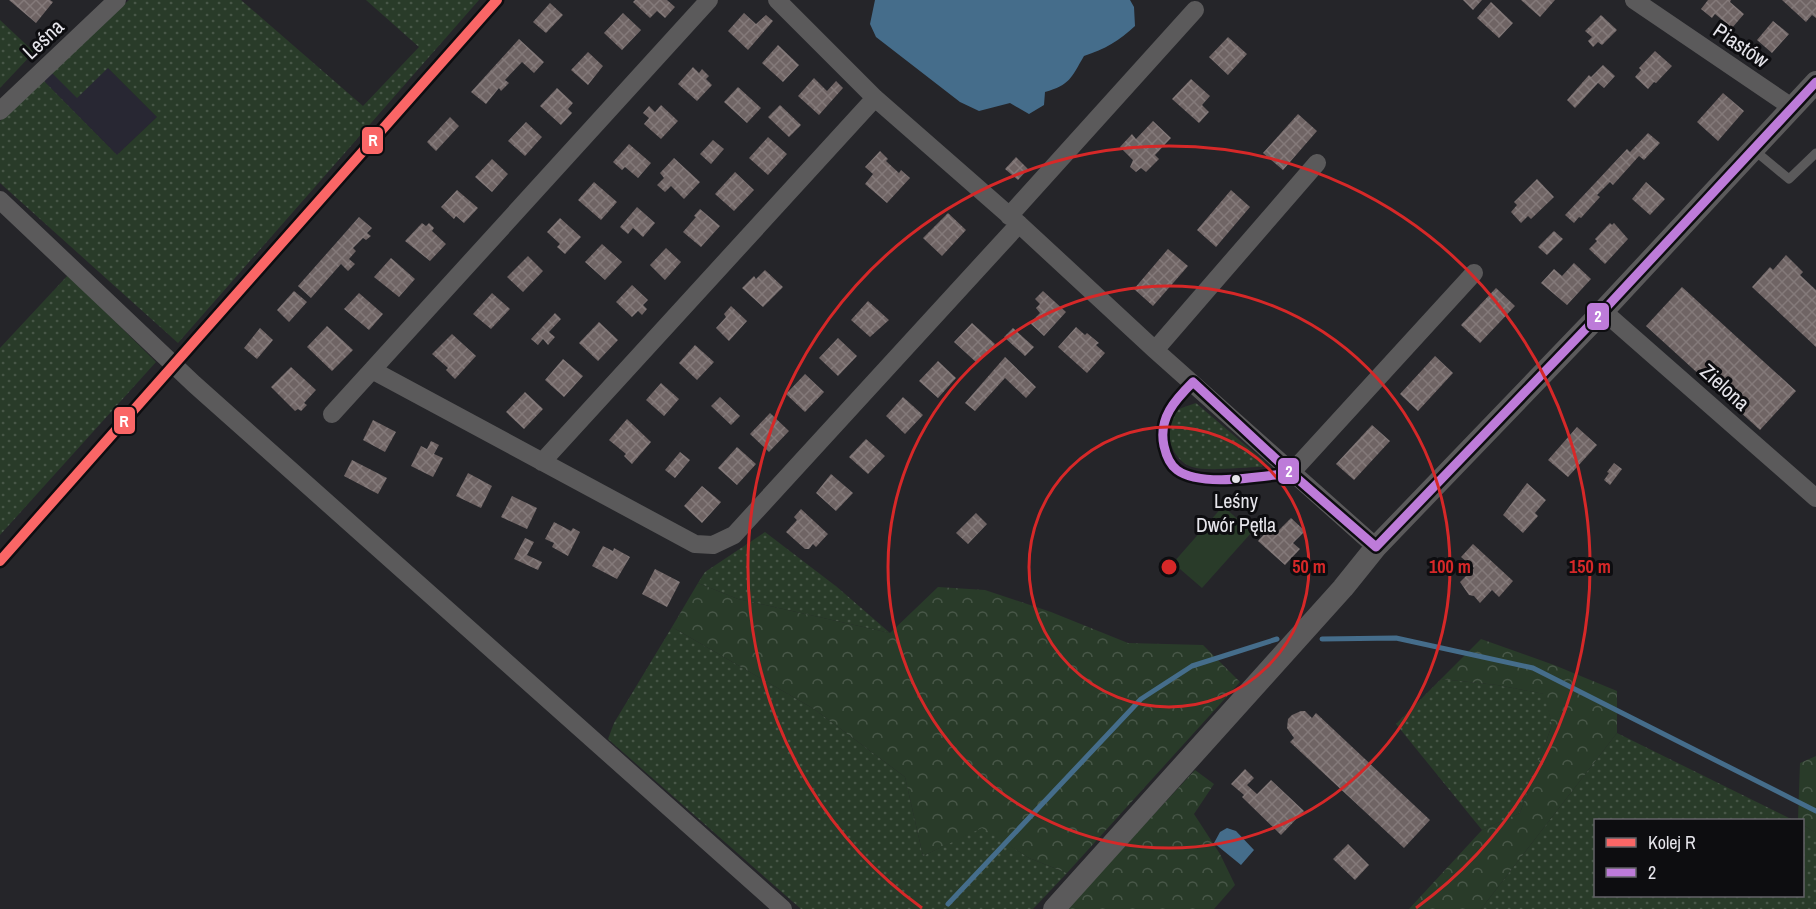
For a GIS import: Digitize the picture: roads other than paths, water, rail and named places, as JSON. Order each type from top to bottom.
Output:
[{"type":"street","name":"Leśna","points":[[0,111],[117,0]]},
{"type":"street","points":[[332,414],[709,0]]},
{"type":"street","points":[[777,0],[875,98],[1014,220],[1155,350],[1376,547]]},
{"type":"street","name":"Piastów","points":[[1634,0],[1793,108]]},
{"type":"street","points":[[372,370],[695,544],[713,545],[734,536],[1014,220],[1196,9]]},
{"type":"street","points":[[1054,909],[1343,588],[1376,547],[1595,319],[1816,82]]},
{"type":"street","points":[[542,462],[875,98]]},
{"type":"street","points":[[1155,350],[1317,163]]},
{"type":"street","points":[[0,200],[194,384],[783,909]]},
{"type":"street","points":[[1291,472],[1474,273]]},
{"type":"street","name":"Zielona","points":[[1595,319],[1816,498]]},
{"type":"lane","points":[[1754,150],[1789,179],[1816,153]]},
{"type":"lane","points":[[1193,382],[1166,412],[1161,436],[1168,462],[1180,472],[1195,477],[1218,478],[1291,472]]},
{"type":"water","points":[[875,0],[1130,0],[1134,7],[1135,26],[1111,44],[1084,56],[1069,80],[1060,87],[1045,92],[1044,105],[1029,114],[1010,103],[979,111],[960,102],[876,37],[870,24]]},
{"type":"water","points":[[1227,828],[1236,831],[1254,850],[1241,865],[1214,843],[1220,832]]},
{"type":"waterway","points":[[1322,639],[1396,638],[1533,668],[1816,811]]},
{"type":"waterway","points":[[948,904],[1141,699],[1192,666],[1277,639]]},
{"type":"rail line","name":"R","points":[[0,561],[497,0]]},
{"type":"place","name":"Leśny Dwór Pętla","points":[[1236,479]]}]
